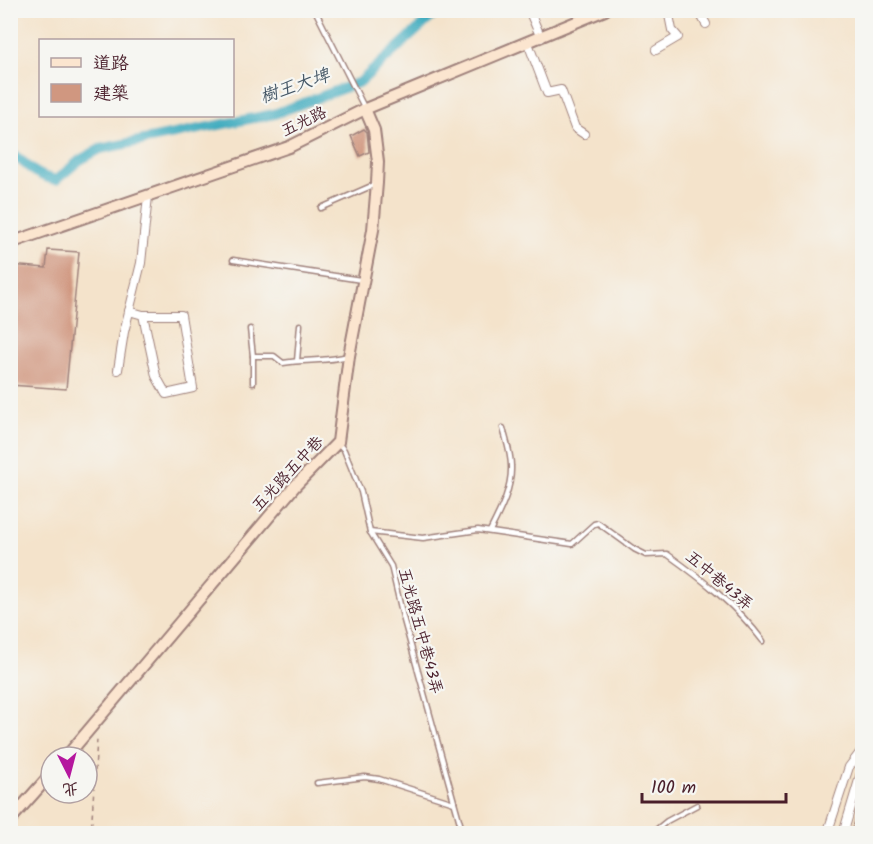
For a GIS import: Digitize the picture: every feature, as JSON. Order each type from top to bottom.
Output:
[{"type":"street","points":[[529,10],[541,38]]},
{"type":"street","name":"五光路","points":[[10,243],[289,147],[365,109],[605,10]]},
{"type":"street","points":[[656,50],[678,37],[672,30],[668,10]]},
{"type":"street","points":[[698,10],[706,24]]},
{"type":"street","points":[[528,43],[547,93],[561,90],[575,128],[584,134]]},
{"type":"street","name":"五光路五中巷","points":[[76,745],[295,486],[338,442],[348,356],[373,230],[377,183],[378,162],[374,130],[365,109]]},
{"type":"street","points":[[118,370],[141,263],[148,195]]},
{"type":"street","points":[[129,311],[143,315],[181,315],[193,388],[166,394],[156,376],[143,315]]},
{"type":"street","points":[[827,834],[849,767],[862,750]]},
{"type":"street","points":[[843,834],[862,770]]},
{"type":"street","points":[[10,820],[39,787]]},
{"type":"street","points":[[858,834],[862,818]]},
{"type":"lane","points":[[315,10],[365,109]]},
{"type":"lane","points":[[321,208],[377,183]]},
{"type":"lane","points":[[233,260],[362,280]]},
{"type":"lane","points":[[297,361],[300,326]]},
{"type":"lane","points":[[250,329],[254,382]]},
{"type":"lane","points":[[253,356],[274,356],[283,363],[332,360],[348,356]]},
{"type":"lane","points":[[490,531],[499,514],[511,478],[511,465],[503,428]]},
{"type":"lane","name":"五光路五中巷43弄","points":[[338,442],[344,450],[361,492],[370,532],[391,566],[463,834]]},
{"type":"lane","name":"五中巷43弄","points":[[370,532],[423,538],[478,530],[572,544],[598,523],[646,555],[667,554],[721,596],[750,623],[763,641]]},
{"type":"lane","points":[[317,783],[357,777],[379,778],[454,803]]},
{"type":"lane","points":[[651,834],[667,821],[698,806]]},
{"type":"path","points":[[92,834],[98,720]]},
{"type":"building","points":[[364,129],[367,132],[369,152],[360,156],[351,136]]},
{"type":"building","points":[[48,250],[79,252],[66,389],[10,385],[10,265],[46,268]]},
{"type":"waterway","name":"樹王大埤","points":[[10,153],[40,175],[56,180],[80,160],[100,149],[274,114],[360,82],[439,10]]}]
